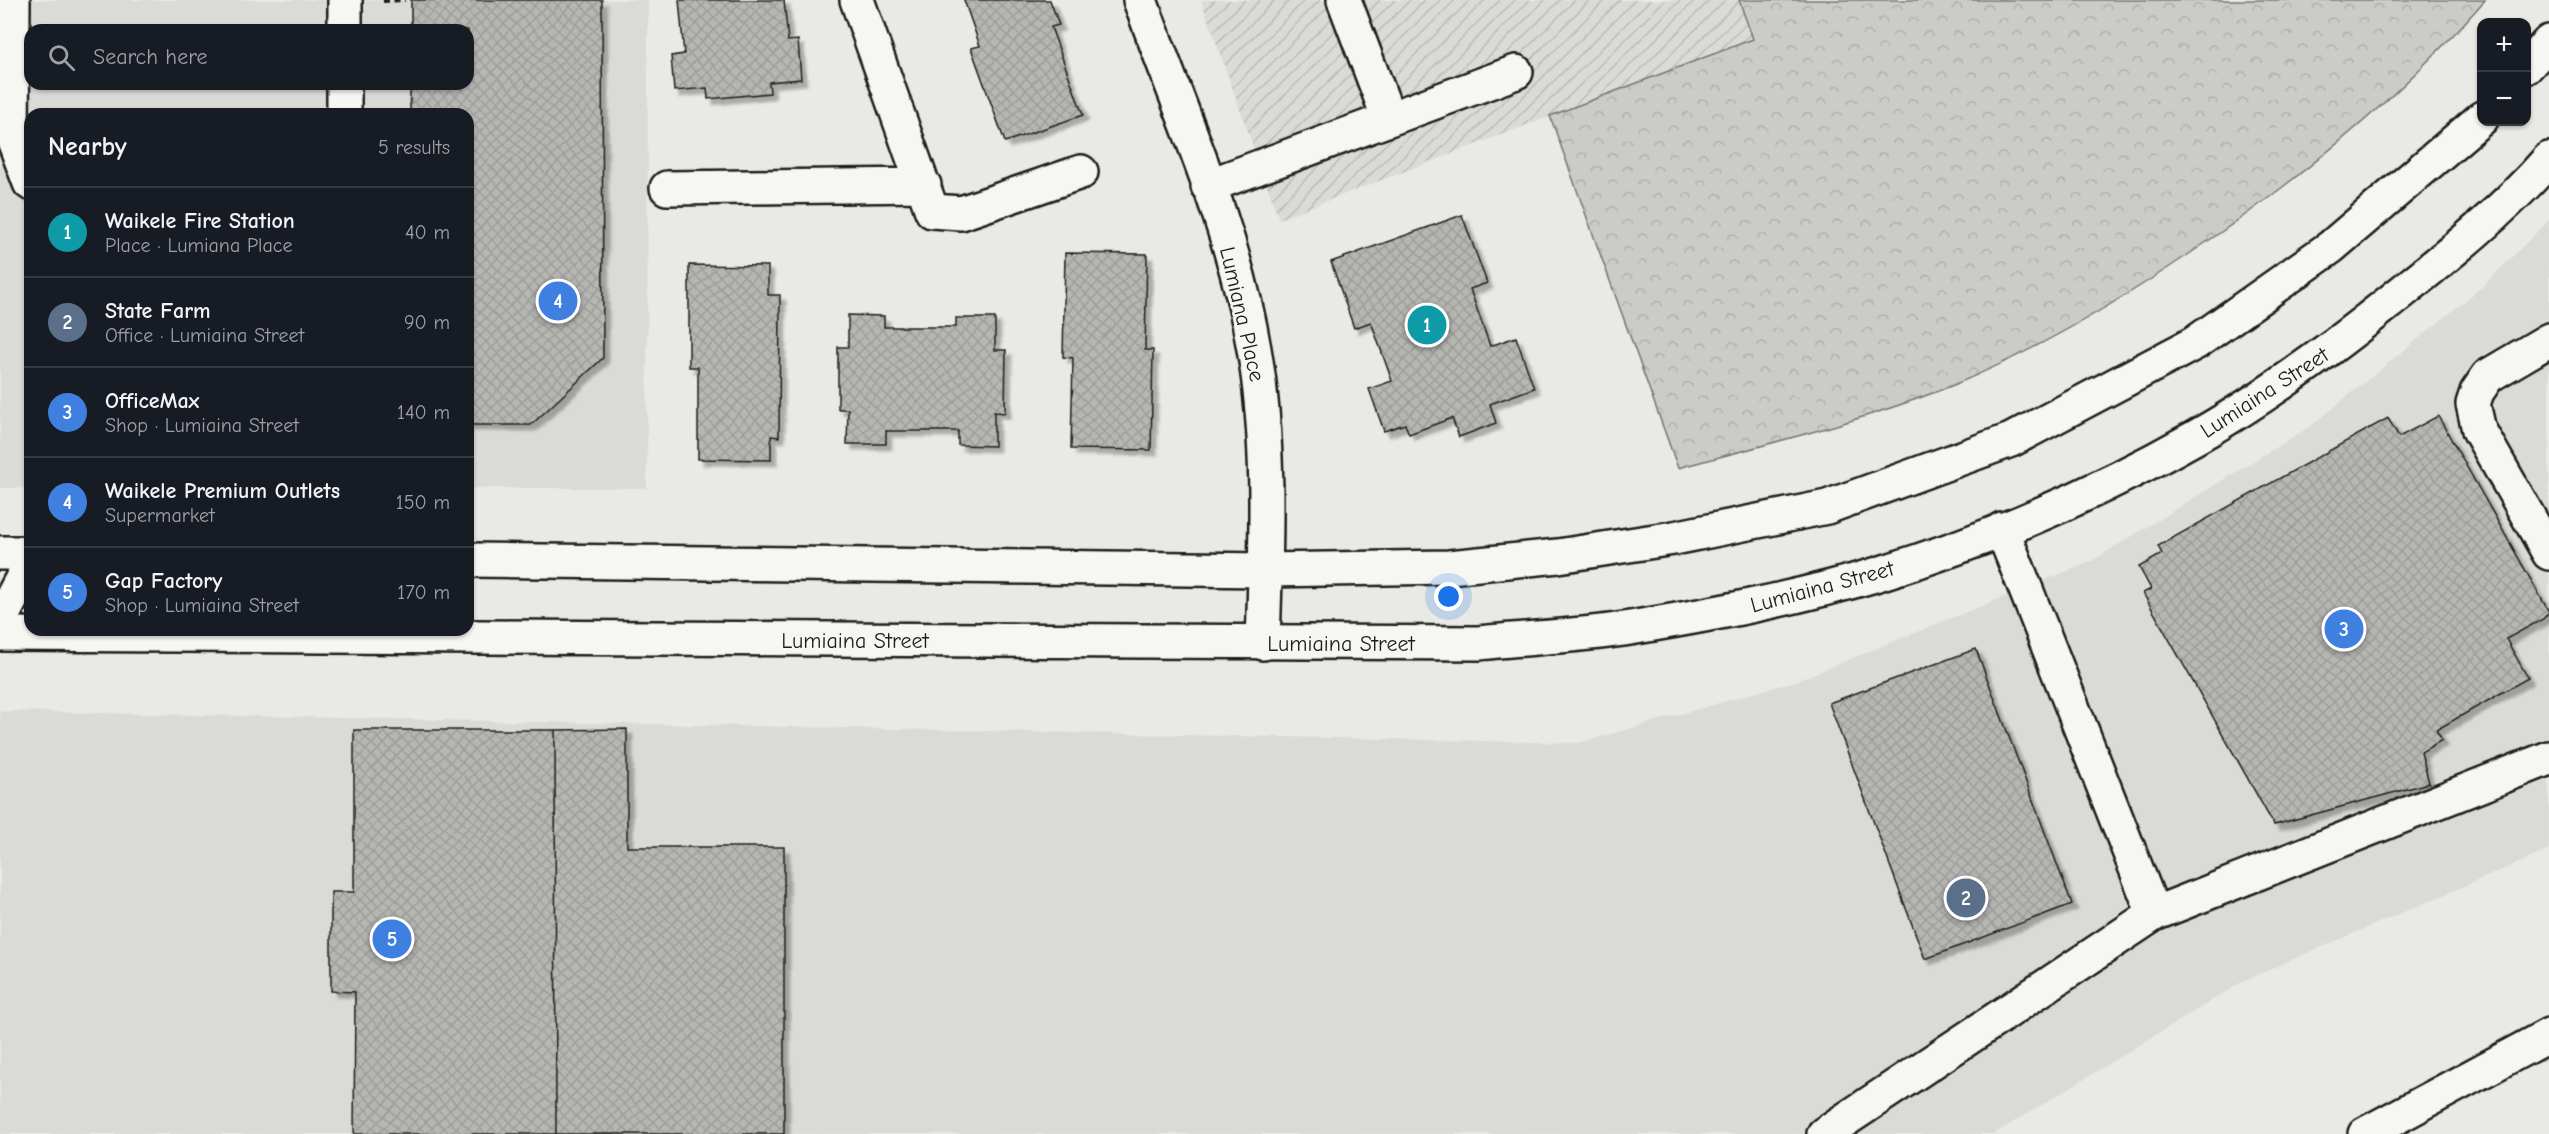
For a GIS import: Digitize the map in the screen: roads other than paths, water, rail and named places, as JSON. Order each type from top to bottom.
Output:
[{"type":"main road","points":[[13,0],[19,163]]},
{"type":"main road","points":[[345,0],[345,24]]},
{"type":"main road","points":[[857,0],[932,211],[961,213],[1081,172]]},
{"type":"main road","name":"Lumiana Place","points":[[1140,0],[1234,262],[1254,346],[1265,446],[1266,570],[1263,644]]},
{"type":"main road","points":[[1344,0],[1389,119]]},
{"type":"main road","points":[[2531,62],[2549,42]]},
{"type":"main road","points":[[1208,186],[1516,72]]},
{"type":"main road","points":[[344,90],[344,108]]},
{"type":"main road","points":[[474,560],[1266,570],[1449,567],[1558,556],[1674,538],[1827,507],[2011,440],[2195,343],[2331,247],[2477,121]]},
{"type":"main road","name":"Lumiaina Street","points":[[253,636],[1263,644],[1479,643],[1621,629],[1761,604],[1878,574],[2002,529],[2101,486],[2196,438],[2320,358],[2435,266],[2527,184],[2549,159]]},
{"type":"main road","points":[[667,188],[924,185]]},
{"type":"main road","points":[[2549,340],[2488,376],[2476,392],[2473,404],[2479,430],[2549,554]]},
{"type":"main road","points":[[2002,529],[2154,914]]},
{"type":"main road","points":[[0,553],[24,553]]},
{"type":"main road","points":[[0,620],[24,575]]},
{"type":"main road","name":"Lumiaina Street","points":[[0,634],[24,634]]},
{"type":"main road","points":[[1824,1134],[2154,914],[2549,758]]},
{"type":"main road","points":[[2365,1134],[2549,1035]]},
{"type":"place","name":"Waikele Premium Outlets","points":[[558,301]]},
{"type":"place","name":"Waikele Fire Station","points":[[1427,325]]},
{"type":"place","name":"OfficeMax","points":[[2344,629]]},
{"type":"place","name":"State Farm","points":[[1966,898]]},
{"type":"place","name":"Gap Factory","points":[[392,939]]}]
